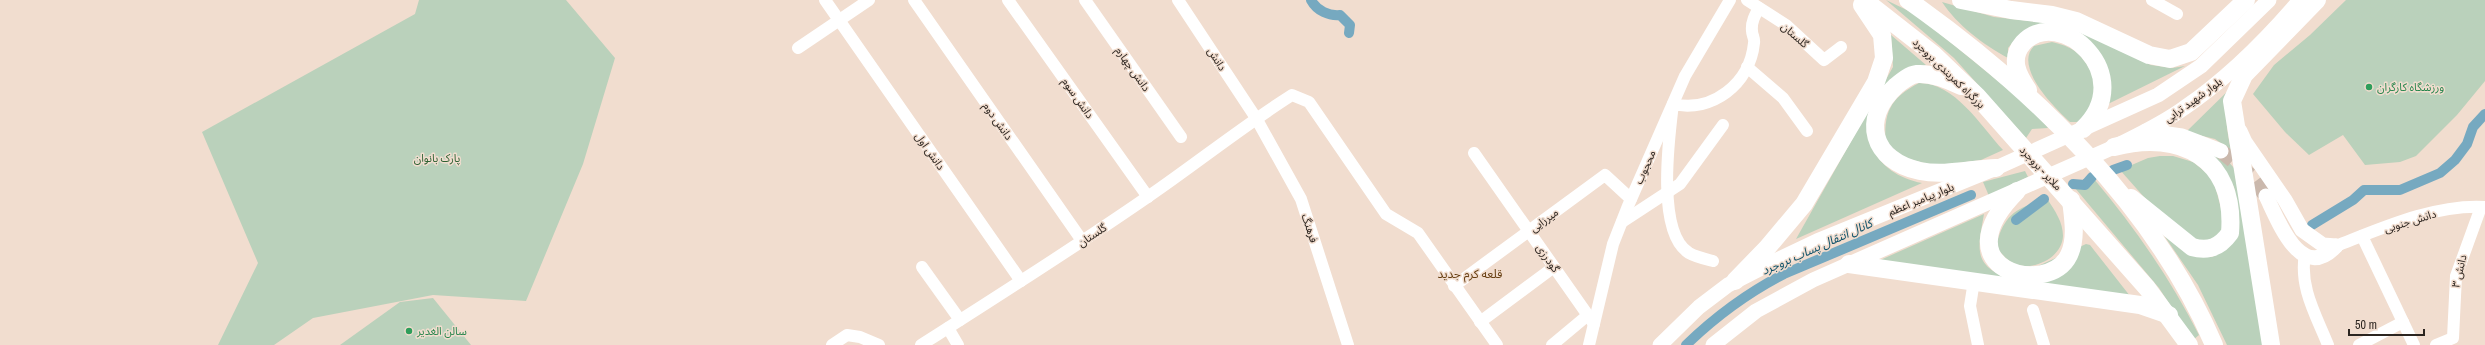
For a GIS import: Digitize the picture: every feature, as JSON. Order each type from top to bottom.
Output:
[{"type":"highway","points":[[1735,281],[1767,248],[1804,204],[1876,82],[1884,58],[1882,35],[1858,0]]},
{"type":"highway","name":"بزرگراه کمربندی بروجرد","points":[[1864,0],[1933,54],[1977,96],[2010,137]]},
{"type":"highway","points":[[1908,0],[1952,31],[1998,68],[2106,177],[2192,247],[2200,249],[2218,246],[2230,233],[2230,205],[2223,180],[2214,167],[2202,158],[2189,150],[2158,142],[2132,142],[2114,147]]},
{"type":"highway","points":[[1961,0],[2011,10],[2052,15],[2076,21],[2149,55],[2170,59],[2191,52],[2246,0]]},
{"type":"highway","points":[[2271,345],[2232,106],[2235,91],[2244,76],[2317,0]]},
{"type":"highway","points":[[2046,115],[2019,76],[2015,60],[2020,46],[2029,37],[2040,32],[2051,31],[2074,40],[2085,48],[2099,68],[2103,80],[2104,93],[2096,115],[2084,129]]},
{"type":"highway","points":[[1977,96],[1962,86],[1935,76],[1915,74],[1892,89],[1880,106],[1875,129],[1877,140],[1888,158],[1921,172],[1941,173],[1996,168]]},
{"type":"highway","name":"ملایر - بروجرد","points":[[2010,137],[2071,200]]},
{"type":"highway","points":[[2106,177],[2170,262],[2214,345]]},
{"type":"highway","points":[[2017,191],[2006,201],[1992,222],[1988,241],[1990,253],[1996,263],[2003,268],[2017,273],[2042,274],[2064,262],[2072,245],[2073,231],[2071,200]]},
{"type":"highway","points":[[2071,200],[2170,316],[2189,345]]},
{"type":"highway","points":[[1848,264],[2140,305],[2170,316]]},
{"type":"main road","name":"بلوار شهید ترابی","points":[[2046,146],[2158,95],[2178,82],[2224,47],[2269,0]]},
{"type":"main road","name":"بلوار شهید ترابی","points":[[2017,191],[2114,147],[2146,131],[2183,109],[2235,69],[2300,0]]},
{"type":"main road","points":[[2232,106],[2244,142],[2285,200],[2302,230],[2322,245],[2336,246]]},
{"type":"main road","points":[[2146,131],[2182,136],[2220,151]]},
{"type":"main road","name":"بلوار پیامبر اعظم","points":[[1660,345],[1699,307],[1735,281],[1817,241],[2046,146]]},
{"type":"main road","points":[[1713,345],[1756,311],[1848,264],[2017,191]]},
{"type":"main road","points":[[2266,196],[2284,235],[2305,254],[2315,257],[2325,256],[2336,246]]},
{"type":"street","name":"دانش اول","points":[[826,0],[1021,281]]},
{"type":"street","points":[[798,48],[869,0]]},
{"type":"street","name":"دانش دوم","points":[[914,0],[1083,242]]},
{"type":"street","name":"دانش سوم","points":[[1008,0],[1148,197]]},
{"type":"street","name":"دانش چهارم","points":[[1085,0],[1180,137]]},
{"type":"street","name":"دانش","points":[[1178,0],[1256,118]]},
{"type":"street","name":"محجوب","points":[[1589,345],[1592,320],[1613,244],[1631,199],[1685,76],[1730,0]]},
{"type":"street","name":"گلستان","points":[[1747,0],[1786,25],[1824,60],[1840,47]]},
{"type":"street","points":[[2152,0],[2177,14]]},
{"type":"street","points":[[1713,261],[1688,253],[1678,240],[1671,221],[1666,169],[1673,104],[1690,108],[1721,98],[1733,88],[1747,67],[1755,42],[1752,22],[1759,8]]},
{"type":"street","points":[[1747,67],[1783,98],[1807,131]]},
{"type":"street","name":"گلستان","points":[[921,345],[1083,242],[1148,197],[1256,118],[1292,95],[1310,102],[1386,214],[1418,233],[1454,286]]},
{"type":"street","name":"فرهنگ","points":[[1256,118],[1301,199],[1348,345]]},
{"type":"street","points":[[1622,222],[1680,184],[1722,125]]},
{"type":"street","name":"گودرزی","points":[[1474,153],[1592,320]]},
{"type":"street","name":"میرزایی","points":[[1454,286],[1605,175],[1631,199]]},
{"type":"street","name":"دانش جنوبی","points":[[2336,246],[2362,236],[2448,209],[2483,207]]},
{"type":"street","name":"دانش ۳","points":[[2436,345],[2453,338],[2456,276],[2483,207]]},
{"type":"street","points":[[2362,236],[2414,345]]},
{"type":"street","points":[[2305,254],[2303,276],[2305,290],[2328,345]]},
{"type":"street","points":[[922,267],[960,320]]},
{"type":"street","points":[[1480,322],[1554,267]]},
{"type":"street","points":[[1974,281],[1970,306],[1978,345]]},
{"type":"street","points":[[1454,286],[1497,345]]},
{"type":"street","points":[[2033,310],[2044,345]]},
{"type":"street","points":[[1552,345],[1592,320]]},
{"type":"street","points":[[2359,345],[2403,322]]},
{"type":"street","points":[[948,328],[958,345]]},
{"type":"street","points":[[832,345],[847,335],[860,337],[879,345]]},
{"type":"green space","name":"پارک بانوان","points":[[419,0],[566,0],[615,58],[583,164],[526,301],[433,295],[313,318],[274,345],[218,345],[258,263],[202,132],[415,14]]},
{"type":"green space","points":[[1886,0],[1917,15],[2035,111],[2048,128],[2032,129],[2026,138],[1954,58]]},
{"type":"green space","name":"ورزشگاه کارگران","points":[[2346,0],[2485,0],[2485,81],[2457,115],[2416,156],[2400,162],[2365,165],[2343,135],[2309,155],[2285,132],[2253,94],[2274,65],[2310,35]]},
{"type":"green space","points":[[1942,2],[1994,17],[2066,25],[2151,65],[2172,68],[2185,66],[2108,104],[2090,45],[2019,35],[2008,48],[2008,58],[1972,34],[1955,19]]},
{"type":"green space","points":[[1891,35],[1926,65],[1897,76],[1871,143],[1874,151],[1884,165],[1898,175],[1922,183],[1796,239],[1893,67]]},
{"type":"green space","points":[[2052,42],[2069,47],[2080,55],[2097,82],[2088,116],[2077,122],[2070,122],[2055,107],[2038,87],[2032,76],[2029,65],[2029,55],[2034,46]]},
{"type":"green space","points":[[2239,80],[2228,107],[2227,114],[2227,129],[2231,150],[2215,139],[2186,132]]},
{"type":"green space","points":[[1919,83],[1932,85],[1944,90],[1955,98],[1966,107],[2003,150],[1981,160],[1935,166],[1901,157],[1886,145],[1885,134],[1887,115],[1890,108],[1901,95]]},
{"type":"green space","points":[[2204,147],[2226,159],[2234,168],[2266,345],[2227,345],[2198,285],[2163,234],[2201,256],[2212,257],[2221,252],[2238,213],[2234,187],[2222,166]]},
{"type":"green space","points":[[2173,156],[2193,162],[2213,178],[2226,227],[2212,244],[2191,238],[2144,197],[2120,170],[2148,158]]},
{"type":"green space","points":[[2025,171],[2028,177],[1989,196],[1983,182]]},
{"type":"green space","points":[[2094,179],[2123,215],[2164,274],[2199,335],[2193,340],[2159,288],[2075,188],[2087,188]]},
{"type":"green space","points":[[2048,200],[2062,226],[2062,243],[2053,256],[2040,264],[2024,266],[2014,264],[2005,258],[1996,247],[2003,227],[2007,220],[2019,209],[2037,202]]},
{"type":"green space","points":[[1984,214],[1980,237],[1980,254],[1983,262],[1998,274],[2010,279],[2086,244],[2090,245],[2130,296],[1878,261]]},
{"type":"green space","name":"سالن الغدیر","points":[[433,298],[471,345],[340,345],[400,302]]},
{"type":"waterway","points":[[1311,0],[1320,10],[1332,15],[1340,15],[1350,25],[1349,33]]},
{"type":"waterway","name":"کانال انتقال پساب بروجرد","points":[[2312,225],[2353,200],[2364,190],[2400,190],[2440,173],[2455,160],[2467,144],[2473,127],[2485,114]]},
{"type":"waterway","name":"کانال انتقال پساب بروجرد","points":[[2113,170],[2127,165]]},
{"type":"waterway","name":"کانال انتقال پساب بروجرد","points":[[2073,184],[2085,185],[2092,177]]},
{"type":"waterway","name":"کانال انتقال پساب بروجرد","points":[[1686,345],[1733,306],[1784,274],[1971,195]]},
{"type":"waterway","name":"کانال انتقال پساب بروجرد","points":[[2016,220],[2044,199]]},
{"type":"tunnel","points":[[2221,151],[2251,176],[2266,196]]},
{"type":"place","name":"ورزشگاه کارگران","points":[[2369,87]]},
{"type":"place","name":"سالن الغدیر","points":[[409,331]]},
{"type":"district","name":"قلعه کرم جدید","points":[[1470,274]]}]
